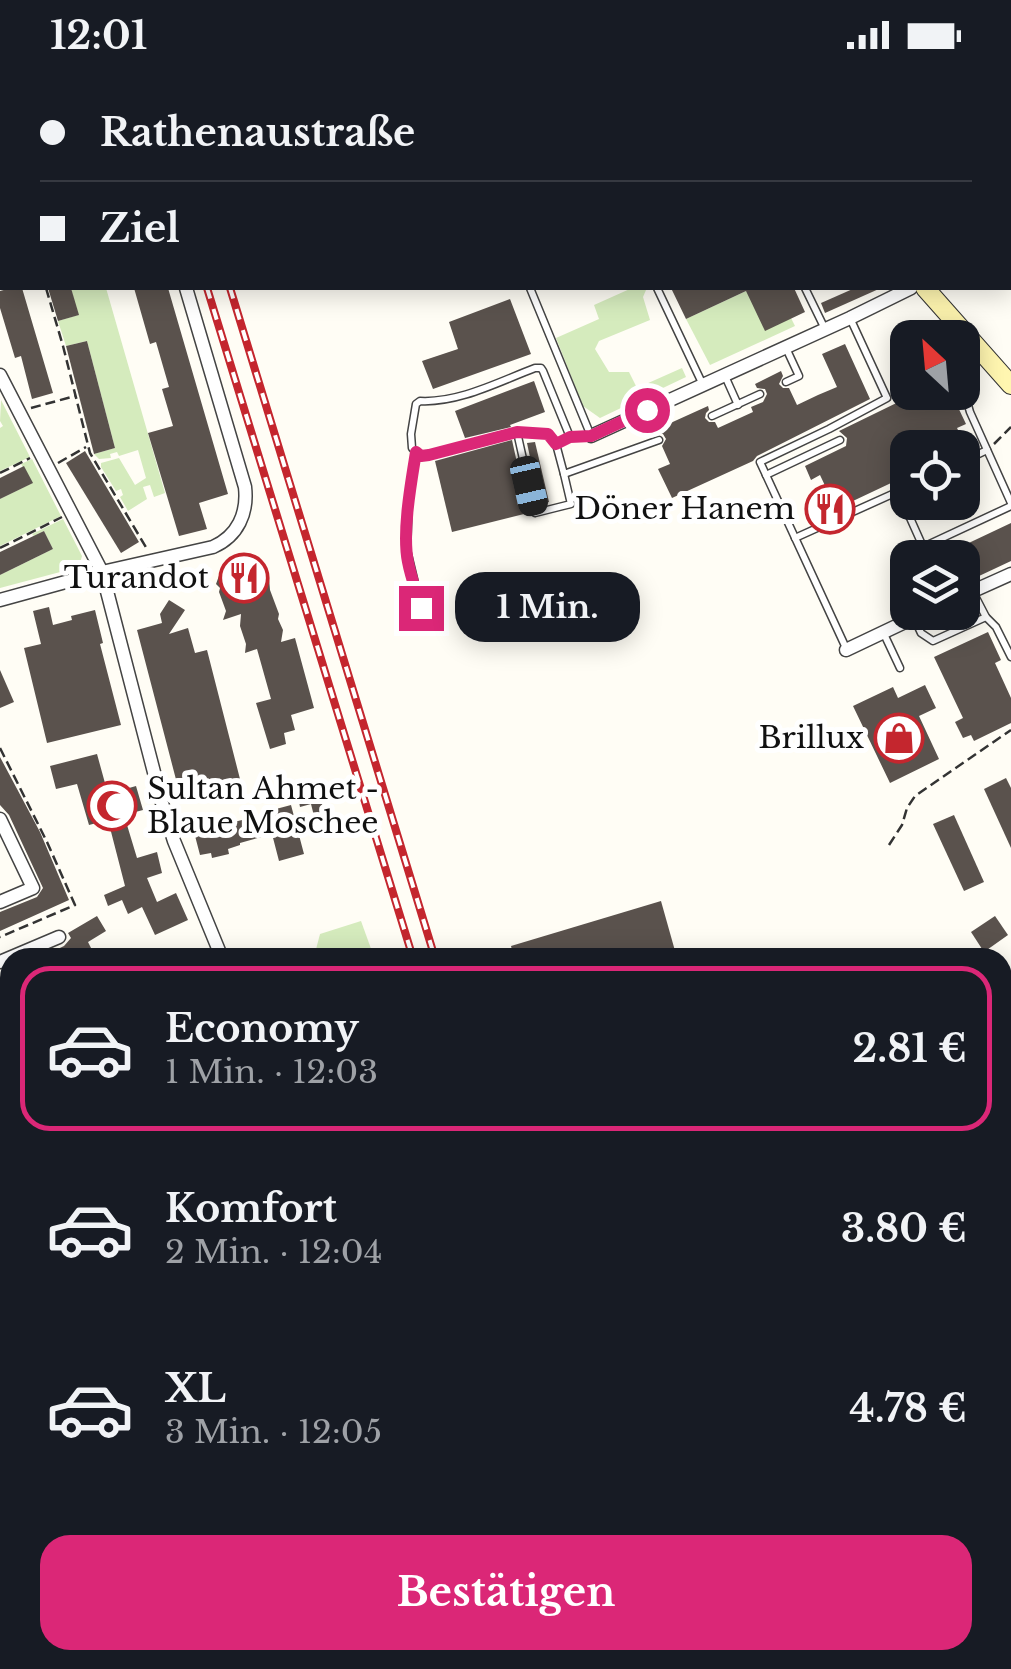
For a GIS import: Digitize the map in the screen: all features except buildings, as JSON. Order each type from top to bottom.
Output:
[{"type":"street","points":[[0,600],[208,548],[224,542],[238,528],[246,502],[244,480],[187,290]]},
{"type":"street","points":[[591,436],[907,290]]},
{"type":"street","points":[[928,290],[1011,386]]},
{"type":"street","points":[[0,374],[102,572],[162,803],[218,948]]},
{"type":"street","points":[[980,588],[1011,574]]},
{"type":"street","points":[[846,650],[890,629]]},
{"type":"street","points":[[0,819],[34,888],[0,902]]},
{"type":"street","points":[[33,948],[59,937]]},
{"type":"lane","points":[[531,290],[591,436],[570,437],[556,444]]},
{"type":"lane","points":[[658,290],[703,385]]},
{"type":"lane","points":[[807,290],[825,329]]},
{"type":"lane","points":[[846,650],[760,462],[887,398],[850,318]]},
{"type":"lane","points":[[786,347],[799,376],[786,382]]},
{"type":"lane","points":[[517,432],[535,513],[571,504],[556,444],[548,434],[517,432],[421,456],[412,448],[416,404],[420,401],[461,396],[534,368],[543,371],[570,437]]},
{"type":"lane","points":[[724,375],[738,404]]},
{"type":"lane","points":[[712,416],[760,394]]},
{"type":"lane","points":[[937,540],[1011,504],[969,410]]},
{"type":"lane","points":[[564,474],[660,440]]},
{"type":"lane","points":[[766,475],[840,440]]},
{"type":"lane","points":[[980,453],[987,450]]},
{"type":"lane","points":[[416,452],[407,550],[421,608]]},
{"type":"lane","points":[[795,538],[890,496]]},
{"type":"lane","points":[[980,609],[996,626],[1011,657]]},
{"type":"lane","points":[[980,620],[986,617]]},
{"type":"lane","points":[[921,630],[933,642],[958,630]]},
{"type":"lane","points":[[883,632],[900,668]]},
{"type":"path","points":[[47,290],[90,453],[143,540],[150,560]]},
{"type":"path","points":[[20,412],[75,396]]},
{"type":"path","points":[[987,450],[1011,427]]},
{"type":"path","points":[[49,467],[88,447]]},
{"type":"path","points":[[0,473],[42,452]]},
{"type":"path","points":[[0,548],[73,512]]},
{"type":"path","points":[[889,846],[915,796],[1011,730]]},
{"type":"path","points":[[0,748],[74,905],[0,938]]},
{"type":"green space","points":[[72,290],[107,290],[165,493],[154,497],[150,485],[143,487],[147,499],[128,511],[120,497],[121,489],[116,491],[101,463],[119,458],[135,485],[146,478],[138,450],[119,456],[117,452],[110,454],[111,458],[99,459],[94,454],[115,448],[87,341],[66,346],[58,321],[78,315]]},
{"type":"green space","points":[[628,290],[646,290],[643,297],[650,320],[599,341],[595,349],[609,372],[629,372],[637,388],[682,368],[686,377],[600,418],[583,406],[556,338],[599,319],[594,305]]},
{"type":"green space","points":[[746,291],[791,318],[795,326],[710,365],[686,319]]},
{"type":"green space","points":[[1,400],[30,457],[0,471],[3,426]]},
{"type":"green space","points":[[32,459],[61,516],[0,546],[0,499],[32,483],[21,464]]},
{"type":"green space","points":[[63,519],[82,556],[79,567],[0,588],[0,575],[53,549],[44,531],[32,534]]},
{"type":"green space","points":[[361,921],[371,948],[316,948],[320,934]]},
{"type":"railway","points":[[208,290],[410,948]]},
{"type":"railway","points":[[231,290],[432,948]]},
{"type":"place","name":"Döner Hanem","points":[[830,509]]},
{"type":"place","name":"Turandot","points":[[244,578]]},
{"type":"place","name":"Brillux","points":[[899,738]]},
{"type":"place","name":"Sultan Ahmet - Blaue Moschee","points":[[112,806]]},
{"type":"route","points":[[421,608],[407,550],[416,452],[429,455],[517,432],[548,434],[556,444],[570,437],[591,436],[647,410]]}]
